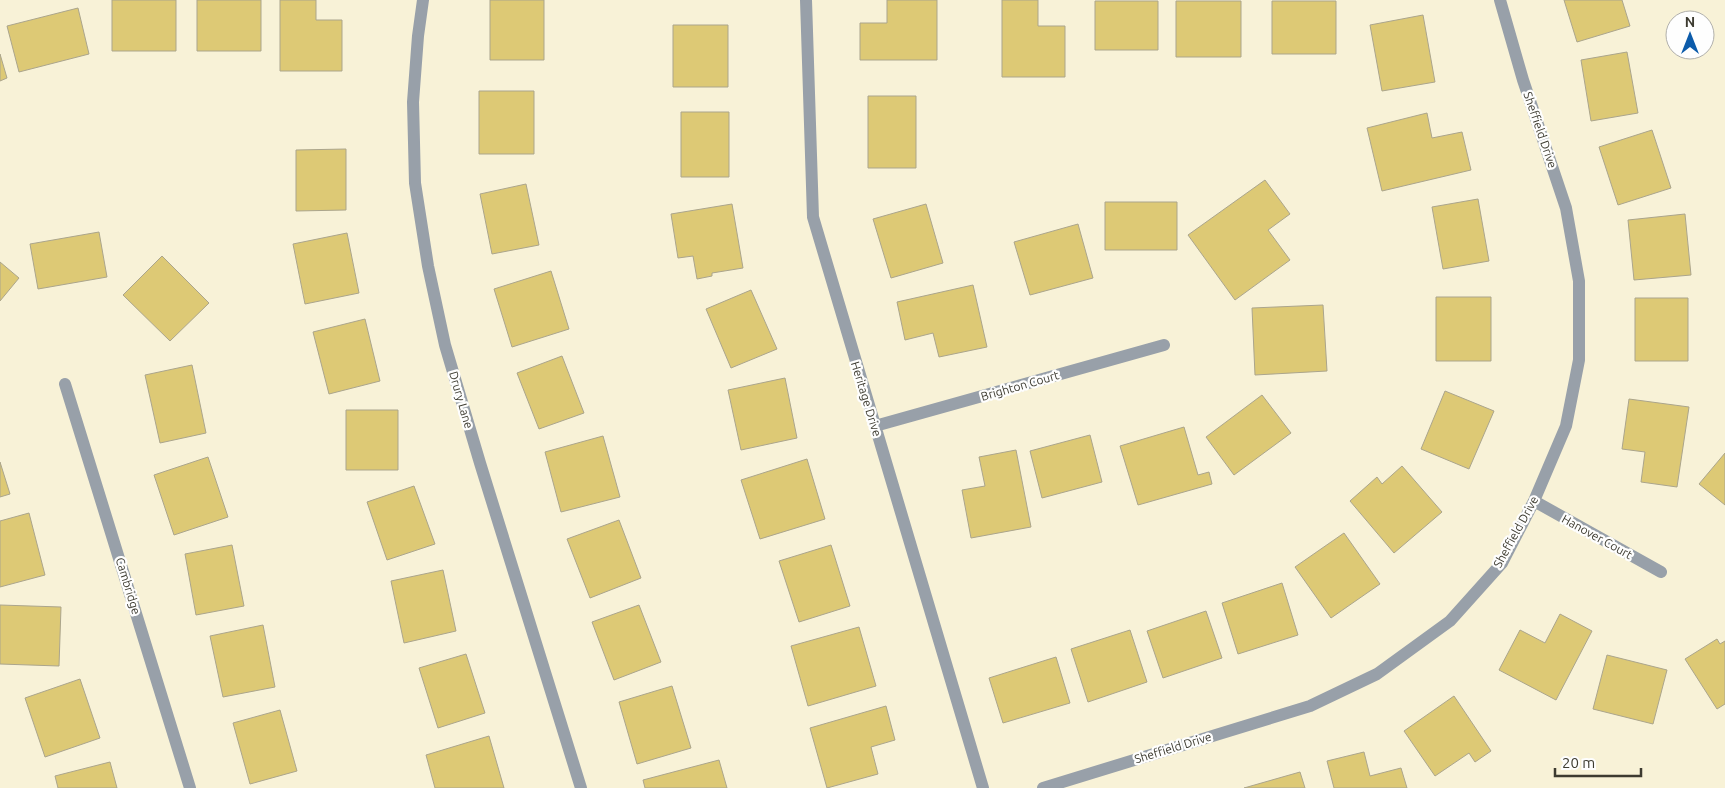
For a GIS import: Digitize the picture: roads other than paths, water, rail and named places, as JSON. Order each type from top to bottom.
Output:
[{"type":"street","name":"Drury Lane","points":[[423,0],[413,102],[415,183],[428,266],[445,345],[581,788]]},
{"type":"street","name":"Heritage Drive","points":[[806,0],[813,217],[983,788]]},
{"type":"street","name":"Sheffield Drive","points":[[1043,788],[1310,706],[1377,674],[1450,621],[1502,563],[1534,501],[1566,426],[1579,360],[1579,282],[1566,208],[1523,80],[1500,0]]},
{"type":"street","name":"Brighton Court","points":[[875,426],[1164,345]]},
{"type":"street","name":"Cambridge","points":[[66,384],[190,788]]},
{"type":"street","name":"Hanover Court","points":[[1534,501],[1661,572]]}]
